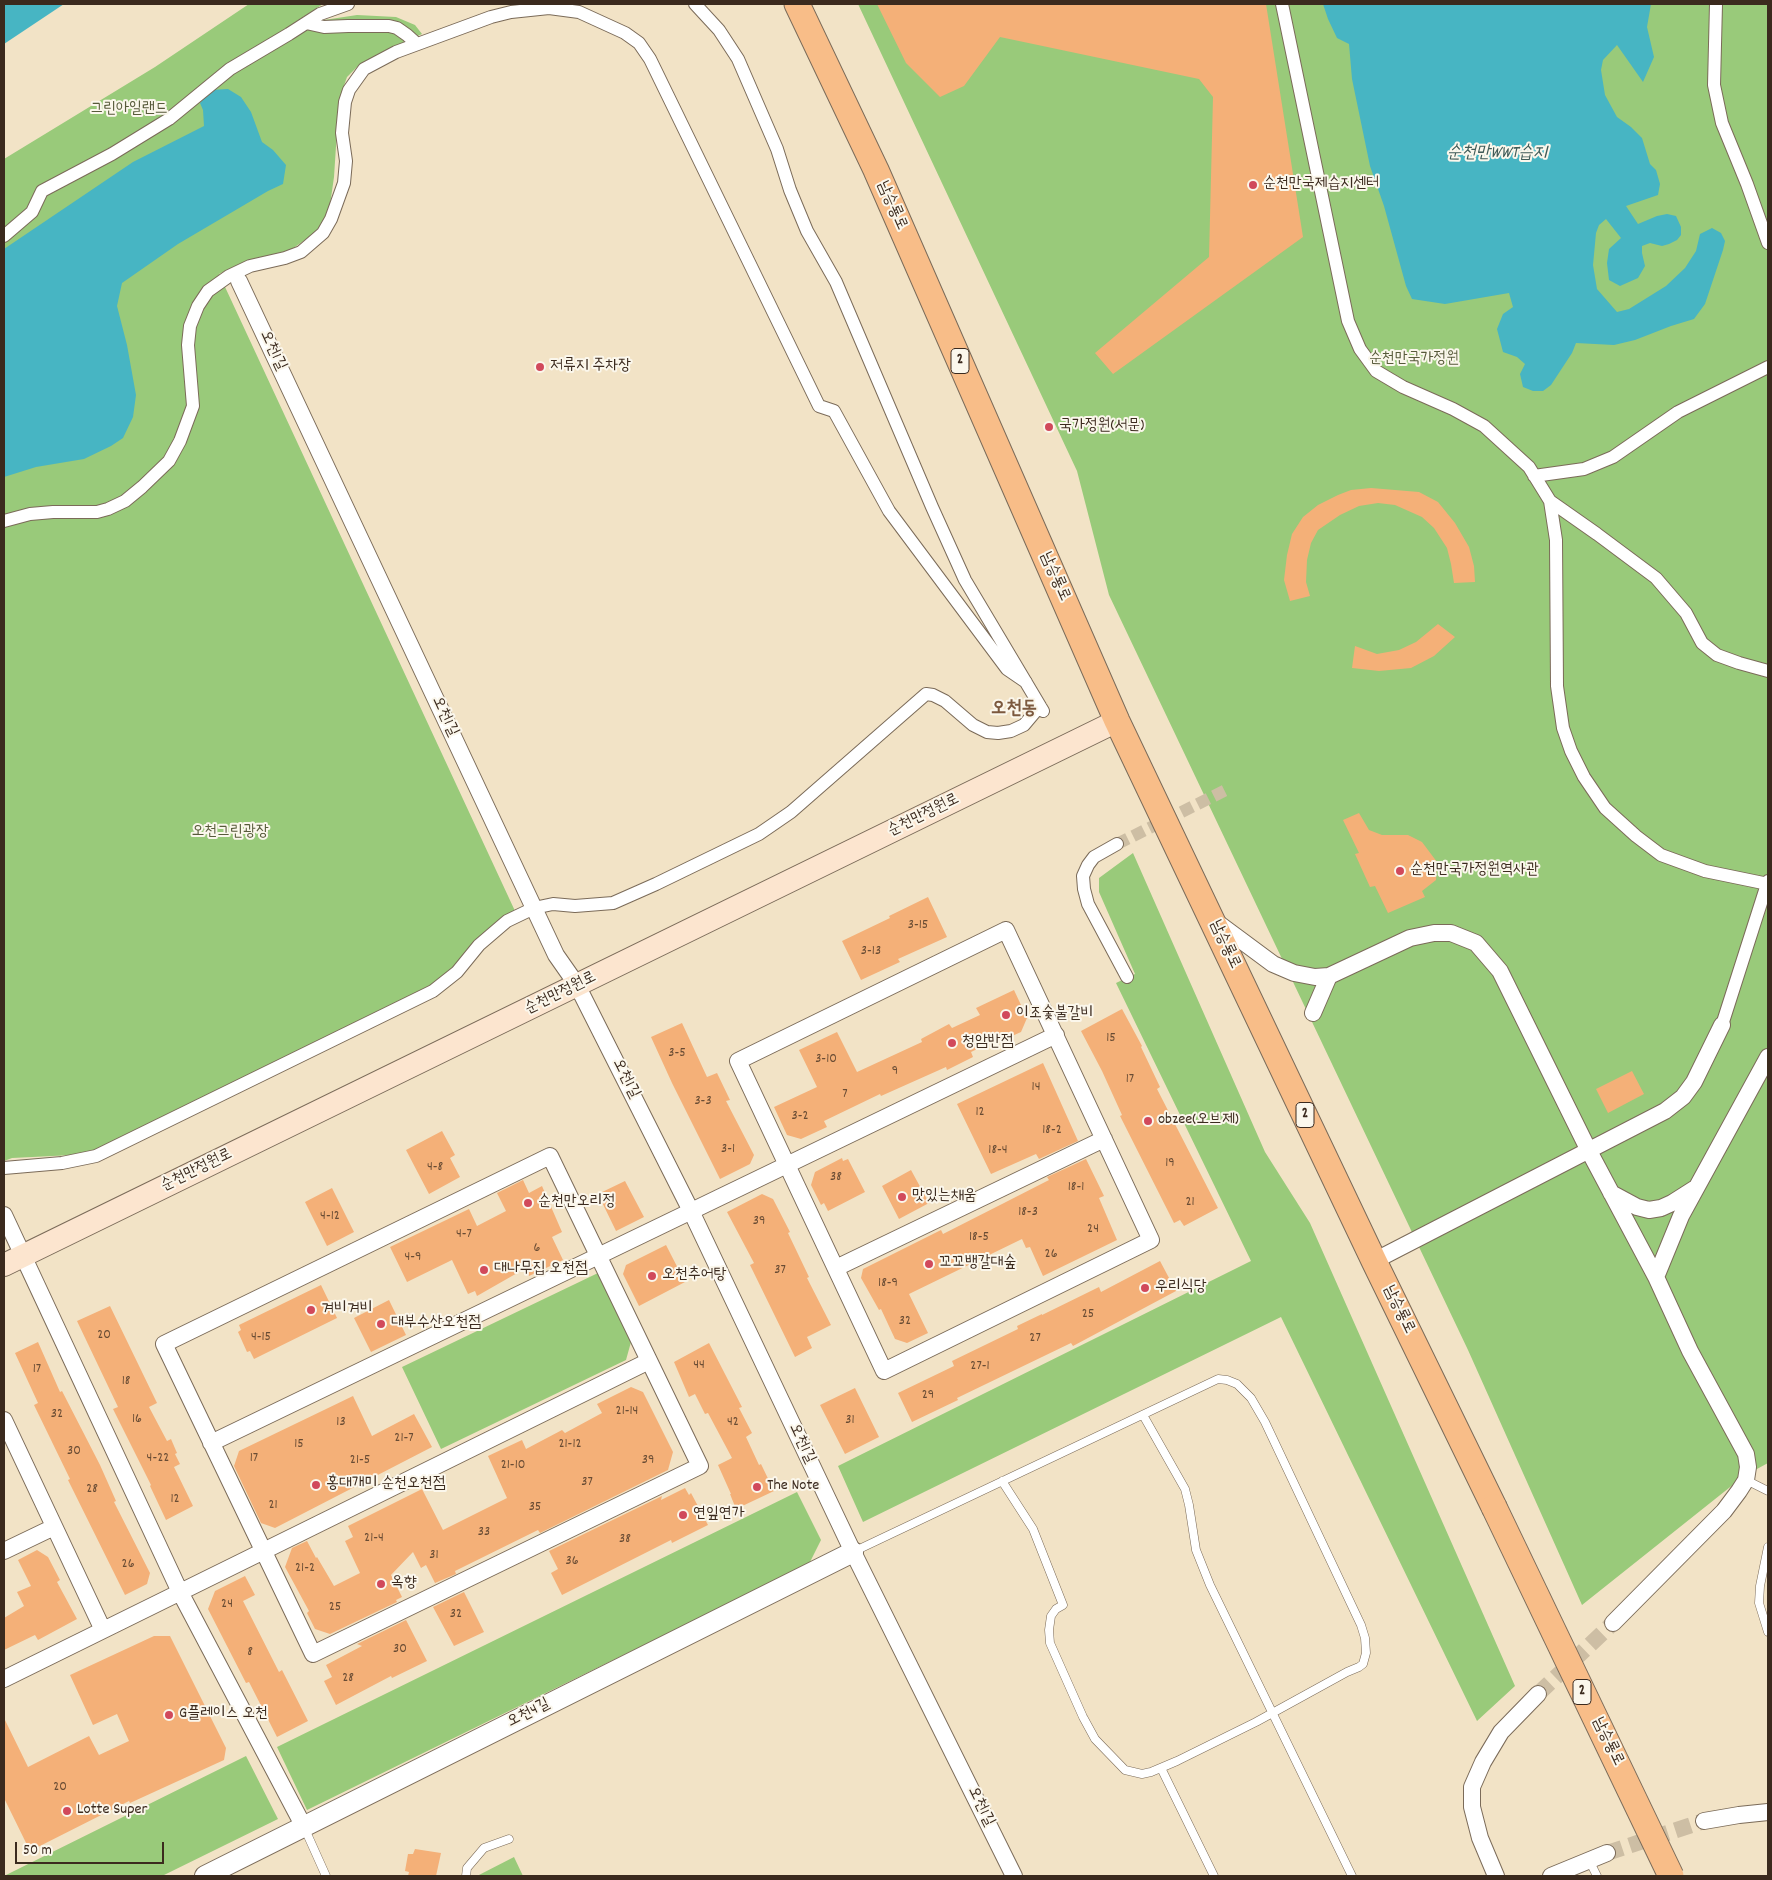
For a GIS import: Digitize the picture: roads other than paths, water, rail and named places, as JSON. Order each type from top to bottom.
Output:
[{"type":"main road","name":"남승룡로","points":[[797,4],[892,207],[1117,721],[1374,1261],[1671,1876]]},
{"type":"main road","name":"순천만정원로","points":[[4,1265],[1117,721]]},
{"type":"street","points":[[4,236],[32,212],[42,191],[112,154],[169,119],[230,69],[320,14],[348,4]]},
{"type":"street","points":[[4,1168],[82,1160],[96,1156],[433,991],[457,972],[490,934],[507,921],[534,908],[554,904],[575,906],[613,902],[656,884],[760,834],[792,812],[926,694],[945,701],[973,725],[987,732],[1011,731],[1024,725],[1042,708],[965,580],[836,282],[807,231],[790,190],[777,149],[738,59],[719,30],[695,4]]},
{"type":"street","points":[[1282,4],[1348,322],[1360,349],[1376,372],[1402,387],[1453,409],[1484,426],[1529,467],[1550,501],[1656,578],[1686,612],[1702,643],[1717,655],[1739,664],[1768,671]]},
{"type":"street","points":[[1716,4],[1714,85],[1722,123],[1747,184],[1768,243]]},
{"type":"street","points":[[4,521],[45,513],[97,512],[108,509],[131,496],[169,461],[180,441],[193,406],[188,345],[190,326],[198,306],[208,291],[229,276],[250,266],[285,258],[301,252],[323,233],[331,219],[344,183],[346,161],[342,132],[345,102],[349,90],[364,69],[374,62],[417,44],[511,12],[549,8],[578,12],[624,33],[639,43],[650,59],[820,406],[834,411],[889,511],[1007,670],[1026,682]]},
{"type":"street","points":[[306,23],[324,28],[389,26],[397,28],[417,44]]},
{"type":"street","name":"오천1길","points":[[239,281],[556,955],[578,985],[691,1211],[853,1552],[1014,1876]]},
{"type":"street","points":[[1534,476],[1584,469],[1613,457],[1678,412],[1768,368]]},
{"type":"street","points":[[1374,1261],[1665,1111],[1683,1097],[1694,1082],[1722,1025],[1768,882],[1705,870],[1661,855],[1636,836],[1605,808],[1584,777],[1571,751],[1563,728],[1557,686],[1556,540],[1550,501]]},
{"type":"street","points":[[1117,844],[1094,857],[1088,865],[1084,876],[1084,889],[1088,904],[1127,977]]},
{"type":"street","points":[[1211,918],[1273,964],[1294,973],[1315,977],[1329,976],[1410,938],[1434,933],[1451,933],[1476,942],[1500,970],[1589,1151],[1656,1277],[1690,1351],[1746,1454],[1748,1467],[1746,1480],[1724,1510],[1613,1623]]},
{"type":"street","points":[[1006,930],[1056,1035],[1151,1240],[884,1371],[738,1060],[1006,930]]},
{"type":"street","points":[[1313,1012],[1329,976]]},
{"type":"street","points":[[211,1443],[1056,1035]]},
{"type":"street","points":[[1656,1277],[1680,1216],[1768,1057]]},
{"type":"street","points":[[836,1268],[1104,1138]]},
{"type":"street","points":[[550,1156],[649,1361],[700,1466],[313,1654],[164,1344],[550,1156]]},
{"type":"street","points":[[1611,1193],[1638,1207],[1649,1210],[1672,1204],[1695,1188]]},
{"type":"street","points":[[4,1215],[180,1592],[304,1827]]},
{"type":"street","points":[[4,1678],[264,1552],[649,1361]]},
{"type":"street","points":[[4,1420],[103,1630]]},
{"type":"street","points":[[4,1551],[54,1527]]},
{"type":"street","name":"오천4길","points":[[205,1876],[853,1552]]},
{"type":"street","points":[[1496,1876],[1480,1838],[1472,1807],[1472,1786],[1483,1762],[1501,1732],[1538,1694]]},
{"type":"street","points":[[1704,1821],[1739,1814],[1768,1812]]},
{"type":"street","points":[[1550,1876],[1606,1852]]},
{"type":"lane","points":[[853,1552],[1218,1379],[1228,1380],[1237,1384],[1251,1398],[1265,1422],[1361,1625],[1365,1638],[1366,1653],[1363,1664],[1272,1713],[1161,1768],[1142,1774],[1125,1770],[1095,1739],[1050,1643],[1051,1616],[1056,1609],[1063,1605],[1033,1529],[1002,1482]]},
{"type":"lane","points":[[1143,1414],[1185,1490],[1190,1505],[1196,1550],[1210,1585],[1352,1876]]},
{"type":"lane","points":[[1746,1480],[1768,1492]]},
{"type":"lane","points":[[1768,1547],[1760,1586],[1759,1603],[1768,1632]]},
{"type":"lane","points":[[1161,1768],[1214,1876]]},
{"type":"lane","points":[[304,1827],[326,1876]]},
{"type":"lane","points":[[466,1876],[467,1868],[484,1848],[509,1839]]},
{"type":"lane","points":[[1589,1860],[1597,1876]]},
{"type":"water","points":[[4,4],[64,4],[4,44]]},
{"type":"water","name":"순천만WWT습지","points":[[1323,4],[1651,4],[1647,27],[1654,57],[1643,82],[1617,45],[1603,60],[1601,70],[1605,95],[1617,117],[1642,138],[1650,164],[1656,170],[1660,184],[1658,195],[1626,206],[1638,224],[1657,216],[1667,214],[1676,216],[1681,227],[1681,235],[1677,240],[1662,246],[1650,243],[1642,246],[1645,266],[1638,278],[1620,286],[1609,280],[1607,263],[1609,249],[1621,238],[1606,219],[1599,225],[1596,233],[1593,265],[1597,289],[1617,312],[1629,309],[1666,286],[1685,268],[1696,251],[1700,234],[1712,228],[1721,233],[1725,241],[1705,304],[1694,319],[1635,340],[1614,345],[1576,343],[1572,353],[1551,385],[1543,391],[1533,391],[1523,387],[1520,374],[1525,364],[1517,357],[1503,352],[1497,329],[1503,314],[1513,307],[1509,293],[1445,304],[1412,299],[1406,286],[1384,206],[1370,166],[1352,79],[1349,44],[1337,38]]},
{"type":"water","points":[[228,89],[241,97],[251,112],[262,142],[273,150],[286,165],[283,184],[178,244],[122,283],[117,306],[127,345],[136,395],[133,417],[123,438],[84,459],[36,467],[4,477],[4,249],[133,162],[204,126],[203,110],[200,103],[211,90]]},
{"type":"tunnel","points":[[1117,844],[1228,789]]},
{"type":"tunnel","points":[[1538,1694],[1613,1623]]},
{"type":"tunnel","points":[[1607,1853],[1704,1821]]},
{"type":"place","name":"순천만국제습지센터","points":[[1253,185]]},
{"type":"place","name":"저류지 주차장","points":[[540,367]]},
{"type":"place","name":"국가정원(서문)","points":[[1049,427]]},
{"type":"place","name":"순천만국가정원역사관","points":[[1400,871]]},
{"type":"place","name":"이조숯불갈비","points":[[1006,1015]]},
{"type":"place","name":"청암반점","points":[[952,1043]]},
{"type":"place","name":"obzee(오브제)","points":[[1148,1121]]},
{"type":"place","name":"맛있는채움","points":[[902,1197]]},
{"type":"place","name":"순천만오리정","points":[[528,1203]]},
{"type":"place","name":"꼬꼬뱅갈대숲","points":[[929,1264]]},
{"type":"place","name":"대나무집 오천점","points":[[484,1270]]},
{"type":"place","name":"오천추어탕","points":[[652,1276]]},
{"type":"place","name":"우리식당","points":[[1145,1288]]},
{"type":"place","name":"겨비겨비","points":[[311,1310]]},
{"type":"place","name":"대부수산오천점","points":[[381,1324]]},
{"type":"place","name":"홍대개미 순천오천점","points":[[316,1485]]},
{"type":"place","name":"The Note","points":[[757,1487]]},
{"type":"place","name":"연잎연가","points":[[683,1515]]},
{"type":"place","name":"옥향","points":[[381,1584]]},
{"type":"place","name":"G플레이스 오천","points":[[169,1715]]},
{"type":"place","name":"Lotte Super","points":[[67,1811]]},
{"type":"district","name":"오천동","points":[[1014,710]]},
{"type":"park label","name":"그린아일랜드","points":[[129,110]]},
{"type":"park label","name":"순천만국가정원","points":[[1414,360]]},
{"type":"park label","name":"오천그린광장","points":[[230,833]]}]
